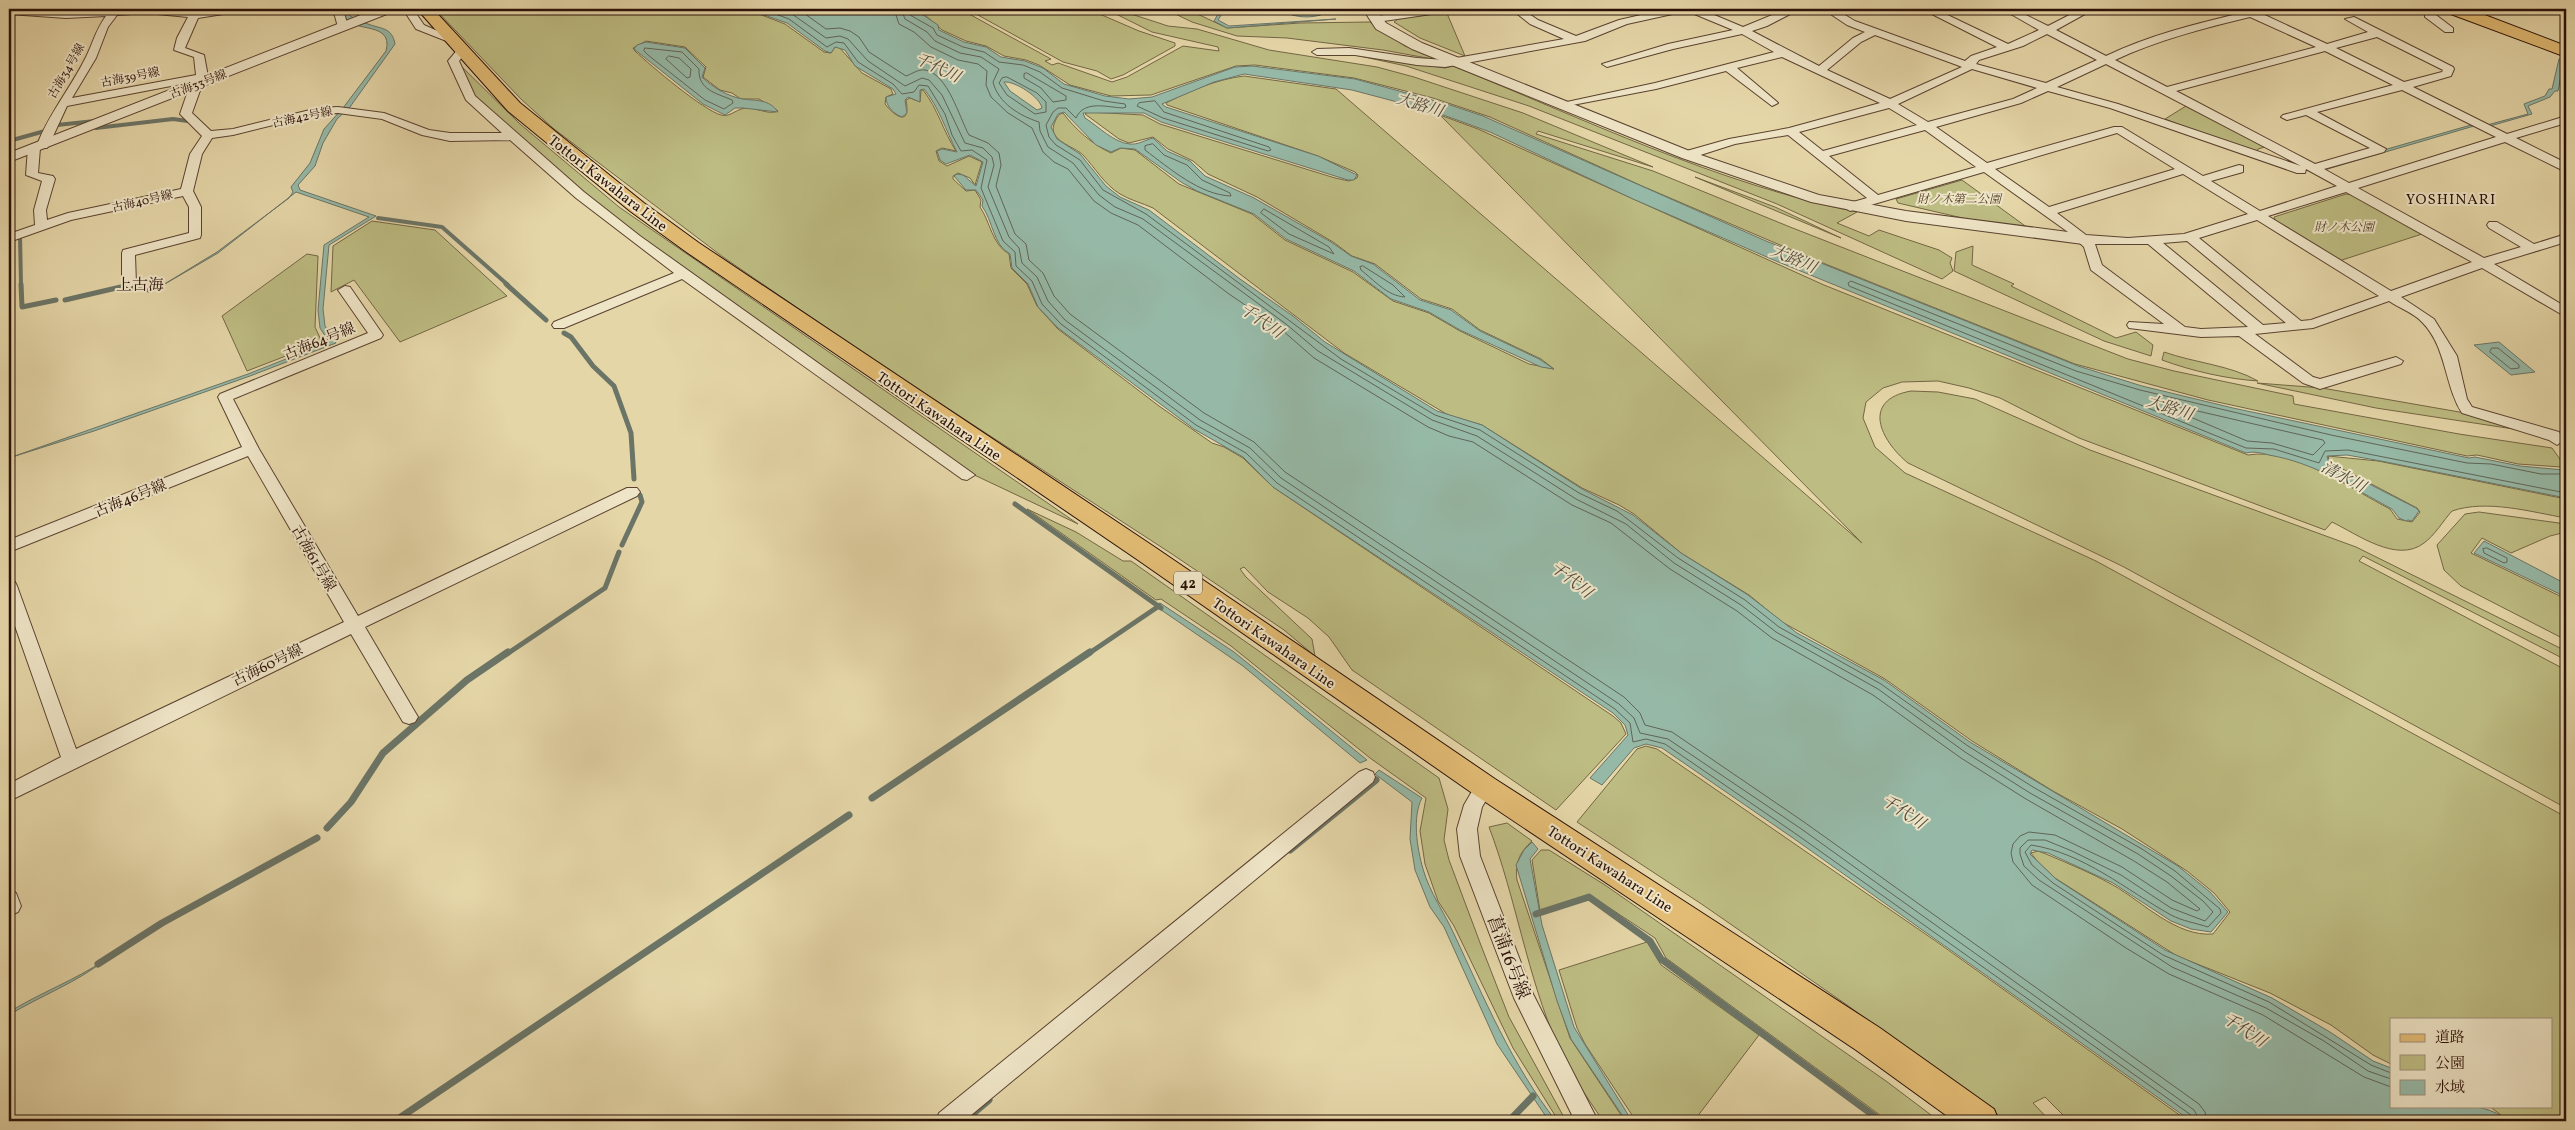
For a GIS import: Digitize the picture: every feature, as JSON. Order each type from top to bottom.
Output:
[{"type":"highway","points":[[2454,9],[2566,52]]},
{"type":"main road","name":"Tottori Kawahara Line","points":[[425,9],[508,101],[537,127],[637,207],[692,247],[1147,554],[1486,788],[1860,1034],[1982,1121]]},
{"type":"street","points":[[9,11],[66,15],[148,9],[185,12],[194,16],[236,9]]},
{"type":"street","points":[[338,9],[338,19],[343,27]]},
{"type":"street","name":"古海33号線","points":[[9,158],[387,9]]},
{"type":"street","points":[[408,9],[420,27],[458,46],[453,61],[470,98],[580,195],[635,238],[967,475]]},
{"type":"street","points":[[1445,9],[1373,14],[1381,26],[1417,46],[1686,155],[1766,184],[1850,207],[2083,239],[2128,242],[2190,237],[2566,119]]},
{"type":"street","points":[[1516,9],[1534,22],[1576,40]]},
{"type":"street","points":[[1317,52],[1359,52],[1430,63],[1460,63],[1472,58],[1576,40],[1623,22],[1680,9],[1694,10],[1742,30],[1783,52],[1821,69],[1889,103],[1928,127],[2049,211],[2090,246],[2096,267],[2180,330]]},
{"type":"street","points":[[1607,64],[1672,46],[1742,30],[1795,9]]},
{"type":"street","points":[[1828,9],[1851,23],[1970,65],[2114,106],[2312,174],[2317,170],[2380,149],[2308,112]]},
{"type":"street","points":[[1928,9],[2007,48]]},
{"type":"street","points":[[2007,9],[2317,170],[2483,263],[2566,313]]},
{"type":"street","points":[[1686,155],[1733,141],[1790,131],[1889,103],[1946,79],[1970,65],[1970,62],[1975,58],[2007,48],[2089,9]]},
{"type":"street","points":[[2441,9],[2429,15],[2449,30]]},
{"type":"street","name":"古海34号線","points":[[38,147],[91,58],[103,27],[115,11]]},
{"type":"street","points":[[1821,155],[2017,101],[2104,60],[2163,36],[2247,11],[2326,46],[2566,168]]},
{"type":"street","points":[[194,16],[182,38],[179,50],[199,55],[200,82],[186,114],[208,135]]},
{"type":"street","points":[[2287,117],[2447,74],[2449,69],[2350,19]]},
{"type":"street","points":[[1821,69],[1840,56],[1857,40],[1875,31]]},
{"type":"street","points":[[2165,91],[2378,33]]},
{"type":"street","points":[[1566,105],[1656,86],[1783,52]]},
{"type":"street","points":[[1727,66],[1772,103]]},
{"type":"street","name":"古海39号線","points":[[64,103],[200,82]]},
{"type":"street","name":"古海42号線","points":[[208,135],[252,128],[318,111],[338,110],[389,117],[426,133],[450,137],[512,136]]},
{"type":"street","points":[[1850,207],[2118,129],[2427,319],[2450,356],[2460,399],[2467,410],[2554,436],[2557,440]]},
{"type":"street","points":[[1790,131],[1876,199]]},
{"type":"street","name":"古海40号線","points":[[9,238],[68,217],[187,191],[196,154],[208,135]]},
{"type":"street","points":[[38,147],[32,175],[49,179],[40,210],[41,226]]},
{"type":"street","points":[[2201,180],[2238,169]]},
{"type":"street","points":[[2049,211],[2185,170]]},
{"type":"street","points":[[129,284],[128,253],[196,235],[195,207],[187,191]]},
{"type":"street","points":[[2493,225],[2530,248]]},
{"type":"street","points":[[2190,237],[2298,326]]},
{"type":"street","points":[[2134,325],[2180,330],[2242,332],[2298,326],[2323,321],[2483,263],[2566,238]]},
{"type":"street","points":[[2152,240],[2261,330]]},
{"type":"street","points":[[2553,242],[2566,250]]},
{"type":"street","points":[[559,325],[684,272]]},
{"type":"street","name":"古海64号線","points":[[225,397],[376,335],[345,290]]},
{"type":"street","points":[[2242,332],[2308,380],[2320,384],[2396,360]]},
{"type":"street","name":"古海61号線","points":[[225,397],[251,450],[352,624],[409,717]]},
{"type":"street","name":"古海46号線","points":[[9,546],[251,450]]},
{"type":"street","name":"古海60号線","points":[[9,793],[71,760],[352,624],[632,492]]},
{"type":"street","points":[[9,586],[71,760]]},
{"type":"street","points":[[947,1121],[1366,776]]},
{"type":"street","name":"菖蒲16号線","points":[[1486,788],[1473,804],[1467,830],[1470,856],[1524,998],[1587,1121]]},
{"type":"green space","points":[[435,9],[555,9],[569,14],[579,12],[582,9],[746,9],[785,24],[824,52],[831,53],[835,47],[839,47],[862,73],[891,89],[893,94],[886,97],[885,104],[898,116],[901,117],[906,114],[906,100],[910,98],[920,102],[921,90],[923,90],[933,105],[956,151],[942,148],[936,151],[939,161],[947,166],[969,156],[982,162],[975,185],[970,178],[958,173],[953,176],[953,179],[966,191],[975,190],[981,200],[980,207],[995,239],[1003,250],[1009,254],[1011,268],[1027,284],[1037,306],[1058,329],[1159,406],[1212,443],[1224,447],[1243,458],[1273,487],[1613,716],[1621,723],[1626,734],[1556,810],[1352,670],[1329,637],[1308,618],[1268,592],[1244,567],[1240,569],[1246,577],[1312,639],[1315,656],[1284,630],[1172,554],[881,365],[723,257],[554,129],[521,99]],"holes":[[[646,41],[685,47],[706,67],[703,77],[720,90],[732,93],[741,99],[759,99],[778,111],[768,112],[745,108],[725,116],[721,115],[702,105],[677,87],[633,48]]]},
{"type":"green space","points":[[910,9],[960,9],[1051,59],[1045,61],[1052,65],[1058,63],[1112,82],[1127,77],[1183,46],[1219,51],[1218,47],[1152,32],[1106,9],[1116,9],[1168,26],[1197,29],[1269,50],[1377,67],[1414,77],[1523,113],[1653,167],[1538,131],[1536,134],[1653,171],[1790,227],[2128,359],[2174,371],[2293,396],[2294,404],[2459,434],[2552,448],[2562,462],[2561,467],[2518,464],[2477,455],[2467,456],[2208,400],[2075,364],[1808,257],[1642,186],[1490,117],[1433,98],[1354,78],[1255,65],[1236,66],[1151,95],[1111,96],[1070,85],[1039,65],[1026,60],[1004,56],[986,46],[966,41],[942,30],[924,14]]},
{"type":"green space","points":[[967,9],[1088,9],[1139,31],[1175,43],[1175,46],[1123,75],[1111,79],[1097,71],[1063,62]]},
{"type":"green space","points":[[1165,9],[1187,9],[1227,28],[1300,23],[1370,22],[1405,46],[1438,60],[1383,50],[1287,38],[1237,36],[1192,22]]},
{"type":"green space","points":[[1446,11],[1465,56],[1420,38],[1394,22],[1398,19]]},
{"type":"green space","points":[[1355,55],[1445,68],[1453,66],[1602,128],[1703,167],[1805,200],[1857,212],[1837,223],[1869,236],[1879,230],[1939,250],[1952,258],[1950,263],[1953,271],[1942,279],[1777,204],[1529,106],[1406,66]]},
{"type":"green space","points":[[456,61],[520,124],[619,207],[1078,524],[968,472],[636,236],[473,98]]},
{"type":"green space","points":[[1244,76],[1336,89],[1862,543],[1440,115],[1478,129],[1824,285],[2248,455],[2265,454],[2284,457],[2302,463],[2340,481],[2390,509],[2397,519],[2412,522],[2420,512],[2417,508],[2337,466],[2329,460],[2328,456],[2378,461],[2566,499],[2566,518],[2494,506],[2480,506],[2452,511],[2424,543],[2413,549],[2390,549],[2377,545],[2332,522],[2325,530],[2079,438],[2000,398],[1969,388],[1938,381],[1902,382],[1883,388],[1866,402],[1863,418],[1875,447],[1905,473],[2096,561],[2566,817],[2566,1121],[2509,1121],[2492,1108],[2552,1108],[2552,1018],[2390,1018],[2390,1064],[2373,1055],[2331,1025],[2270,993],[2177,956],[2055,878],[2031,853],[2038,851],[2097,876],[2160,917],[2186,930],[2213,934],[2230,912],[2214,893],[2187,871],[2122,829],[2053,791],[1972,741],[1885,679],[1782,622],[1749,595],[1681,553],[1634,514],[1582,488],[1482,425],[1448,415],[1344,353],[1153,208],[1114,190],[1083,155],[1058,139],[1053,130],[1056,119],[1063,113],[1085,136],[1104,150],[1111,153],[1121,148],[1135,150],[1179,184],[1252,214],[1285,240],[1353,272],[1393,301],[1429,313],[1460,331],[1529,364],[1554,369],[1541,359],[1480,330],[1452,309],[1421,299],[1375,264],[1352,256],[1333,242],[1257,197],[1208,174],[1193,161],[1168,149],[1153,137],[1129,143],[1119,139],[1085,114],[1088,112],[1143,115],[1160,124],[1335,178],[1349,181],[1357,178],[1358,175],[1355,172],[1318,156],[1167,105],[1166,103],[1204,86]]},
{"type":"green space","points":[[2186,106],[2268,146],[2258,149],[2256,154],[2165,119]]},
{"type":"green space","points":[[1695,177],[1775,207],[1841,238]]},
{"type":"green space","name":"財ノ木第二公園","points":[[1962,180],[2028,228],[1971,220],[1898,203],[1896,199]]},
{"type":"green space","name":"財ノ木公園","points":[[2346,194],[2354,195],[2422,234],[2339,261],[2276,222],[2274,217]]},
{"type":"green space","points":[[372,221],[435,230],[507,296],[400,342],[354,280],[331,292],[333,246]]},
{"type":"green space","points":[[1973,246],[1972,265],[2014,284],[2011,286],[2116,338],[2136,332],[2153,345],[2151,356],[2104,341],[1954,271],[1956,252]]},
{"type":"green space","points":[[307,254],[318,256],[315,327],[322,342],[247,371],[222,316]]},
{"type":"green space","points":[[2164,352],[2236,371],[2258,381],[2210,374],[2185,368],[2162,360]]},
{"type":"green space","points":[[2257,383],[2322,388],[2465,413],[2520,430],[2376,408]]},
{"type":"green space","points":[[1911,391],[1938,392],[1975,399],[2090,450],[2356,547],[2566,651],[2566,660],[2363,556],[2359,561],[2566,670],[2566,808],[2122,566],[1908,463],[1890,443],[1883,432],[1880,422],[1881,412],[1886,403],[1895,396]]},
{"type":"green space","points":[[1027,509],[1076,532],[1123,561],[1131,561],[1439,778],[1448,809],[1444,840],[1449,860],[1509,1017],[1566,1121],[1556,1117],[1513,1048],[1454,926],[1438,901],[1425,864],[1420,831],[1426,798],[1370,758],[1231,646],[1161,599],[1156,600]]},
{"type":"green space","points":[[2479,512],[2566,524],[2566,532],[2550,536],[2511,553],[2482,538],[2471,553],[2566,599],[2566,640],[2461,586],[2444,570],[2437,545],[2465,514]]},
{"type":"green space","points":[[1646,746],[1657,749],[1937,942],[2188,1121],[2069,1121],[2045,1097],[2033,1103],[2050,1121],[2006,1121],[1847,1005],[1703,905],[1577,822],[1637,749]]},
{"type":"green space","points":[[1507,823],[1532,841],[1519,859],[1517,880],[1570,1038],[1625,1121],[1603,1121],[1567,1065],[1547,1019],[1507,881],[1489,827]]},
{"type":"green space","points":[[1541,850],[1549,850],[1605,885],[1886,1081],[1939,1121],[1888,1121],[1666,958],[1655,938],[1590,895],[1540,911],[1532,860]]},
{"type":"green space","points":[[1647,942],[1661,965],[1759,1035],[1694,1121],[1636,1121],[1585,1044],[1577,1028],[1559,970]]},
{"type":"water","points":[[341,9],[348,9],[350,16],[389,32],[394,38],[395,44],[350,107],[337,119],[323,143],[315,166],[298,185],[300,190],[376,216],[329,245],[323,309],[325,326],[336,343],[250,376],[94,431],[9,458],[248,374],[329,342],[320,328],[318,310],[324,245],[369,217],[296,192],[290,197],[293,192],[291,187],[310,163],[324,129],[343,108],[386,51],[387,41],[383,34],[376,30],[350,23],[344,17]]},
{"type":"water","points":[[747,9],[907,9],[923,15],[938,25],[939,30],[964,42],[986,47],[1001,57],[1025,61],[1043,68],[1064,84],[1105,96],[1129,99],[1152,97],[1235,67],[1252,66],[1355,79],[1447,104],[1483,116],[1766,241],[2078,366],[2142,386],[2233,408],[2469,458],[2475,457],[2520,466],[2564,470],[2564,461],[2566,461],[2566,498],[2347,455],[2327,456],[2328,460],[2336,467],[2419,511],[2412,521],[2406,521],[2399,518],[2392,509],[2317,470],[2258,452],[2246,453],[1776,261],[1633,199],[1490,132],[1435,112],[1352,90],[1244,74],[1214,82],[1162,104],[1166,107],[1318,156],[1357,175],[1354,180],[1348,180],[1161,122],[1144,113],[1083,113],[1085,118],[1118,141],[1136,144],[1153,138],[1167,151],[1190,161],[1205,176],[1254,198],[1331,242],[1351,256],[1373,264],[1420,300],[1451,310],[1480,331],[1539,359],[1554,369],[1541,367],[1460,330],[1429,312],[1391,299],[1354,271],[1286,239],[1254,214],[1197,191],[1181,182],[1135,149],[1120,148],[1111,152],[1096,145],[1064,112],[1058,114],[1051,127],[1057,139],[1080,154],[1106,186],[1120,197],[1149,210],[1240,279],[1293,316],[1325,342],[1437,411],[1482,425],[1582,489],[1633,515],[1681,553],[1748,595],[1797,633],[1884,680],[1970,742],[2178,866],[2210,892],[2228,912],[2211,932],[2191,929],[2171,921],[2113,883],[2048,853],[2032,850],[2030,854],[2056,879],[2165,950],[2272,998],[2330,1032],[2373,1061],[2390,1068],[2390,1108],[2479,1108],[2497,1113],[2507,1121],[2191,1121],[1793,838],[1662,748],[1646,744],[1634,748],[1602,785],[1590,778],[1628,735],[1625,725],[1613,713],[1273,487],[1243,457],[1194,429],[1058,328],[1038,307],[1028,284],[1012,268],[1010,254],[1004,250],[997,239],[982,206],[983,200],[976,190],[966,190],[954,176],[957,174],[963,175],[976,186],[983,162],[970,155],[946,164],[940,160],[937,151],[942,149],[957,152],[938,111],[924,89],[920,90],[920,102],[908,97],[905,100],[907,113],[902,117],[899,116],[891,110],[886,101],[886,97],[896,94],[893,89],[855,66],[845,50],[835,47],[831,53],[825,51],[787,23]],"holes":[[[1004,82],[1014,84],[1037,99],[1042,108],[1037,110],[1010,91]]]},
{"type":"water","points":[[1221,9],[1225,9],[1218,20],[1229,26],[1336,19],[1227,28],[1214,21]]},
{"type":"water","points":[[1279,9],[1332,9],[1327,13],[1306,17],[1291,15]]},
{"type":"water","points":[[646,42],[685,48],[705,68],[702,77],[721,91],[743,99],[767,103],[778,112],[735,108],[725,115],[703,104],[634,49],[637,45]]},
{"type":"water","points":[[2559,59],[2564,60],[2558,91],[2555,91],[2550,97],[2528,106],[2532,114],[2490,126],[2487,125],[2528,114],[2524,104],[2545,96],[2549,89],[2552,89]]},
{"type":"water","points":[[2471,125],[2474,126],[2324,170],[2321,168]]},
{"type":"water","points":[[273,210],[218,253],[158,288],[217,252]]},
{"type":"water","points":[[2499,342],[2535,372],[2511,375],[2474,345]]},
{"type":"water","points":[[2484,541],[2566,584],[2566,597],[2474,553]]},
{"type":"water","points":[[1160,603],[1234,652],[1367,760],[1360,763],[1243,666],[1154,605]]},
{"type":"water","points":[[1379,770],[1422,798],[1417,814],[1416,833],[1421,861],[1429,886],[1512,1054],[1540,1100],[1556,1121],[1549,1121],[1497,1044],[1444,927],[1430,907],[1415,870],[1410,839],[1412,802],[1375,774]]},
{"type":"water","points":[[1532,842],[1538,849],[1530,859],[1542,925],[1574,1027],[1632,1121],[1626,1121],[1571,1039],[1557,1001],[1516,865],[1524,850]]},
{"type":"water","points":[[105,960],[82,976],[9,1015],[9,1012],[21,1005]]},
{"type":"waterway","points":[[96,128],[173,119],[188,121]]},
{"type":"waterway","points":[[57,125],[95,121]]},
{"type":"waterway","points":[[9,141],[45,131]]},
{"type":"waterway","points":[[378,218],[442,227],[508,285]]},
{"type":"waterway","points":[[20,235],[21,285]]},
{"type":"waterway","points":[[21,284],[22,307],[56,300]]},
{"type":"waterway","points":[[506,284],[546,320]]},
{"type":"waterway","points":[[65,300],[125,286],[149,290]]},
{"type":"waterway","points":[[564,333],[571,337],[593,366],[614,386],[631,433],[634,479]]},
{"type":"waterway","points":[[622,545],[642,502],[640,495]]},
{"type":"waterway","points":[[1015,504],[1159,606]]},
{"type":"waterway","points":[[507,654],[605,588],[619,552]]},
{"type":"waterway","points":[[1088,654],[1159,606]]},
{"type":"waterway","points":[[327,828],[351,802],[383,753],[467,680],[508,652]]},
{"type":"waterway","points":[[872,798],[1090,652]]},
{"type":"waterway","points":[[1290,850],[1376,780]]},
{"type":"waterway","points":[[395,1121],[849,815]]},
{"type":"waterway","points":[[98,964],[162,923],[317,838]]},
{"type":"waterway","points":[[1536,914],[1589,897],[1650,941],[1661,959],[1881,1121]]},
{"type":"waterway","points":[[1509,1121],[1533,1096]]},
{"type":"waterway","points":[[964,1121],[989,1100]]},
{"type":"district","name":"YOSHINARI","points":[[2451,199]]},
{"type":"district","name":"上古海","points":[[140,284]]},
{"type":"water label","name":"千代川","points":[[938,67]]},
{"type":"water label","name":"大路川","points":[[1420,104]]},
{"type":"water label","name":"大路川","points":[[1794,258]]},
{"type":"water label","name":"千代川","points":[[1262,320]]},
{"type":"water label","name":"大路川","points":[[2170,407]]},
{"type":"water label","name":"清水川","points":[[2344,476]]},
{"type":"water label","name":"千代川","points":[[1572,579]]},
{"type":"water label","name":"千代川","points":[[1904,811]]},
{"type":"water label","name":"千代川","points":[[2245,1029]]}]
